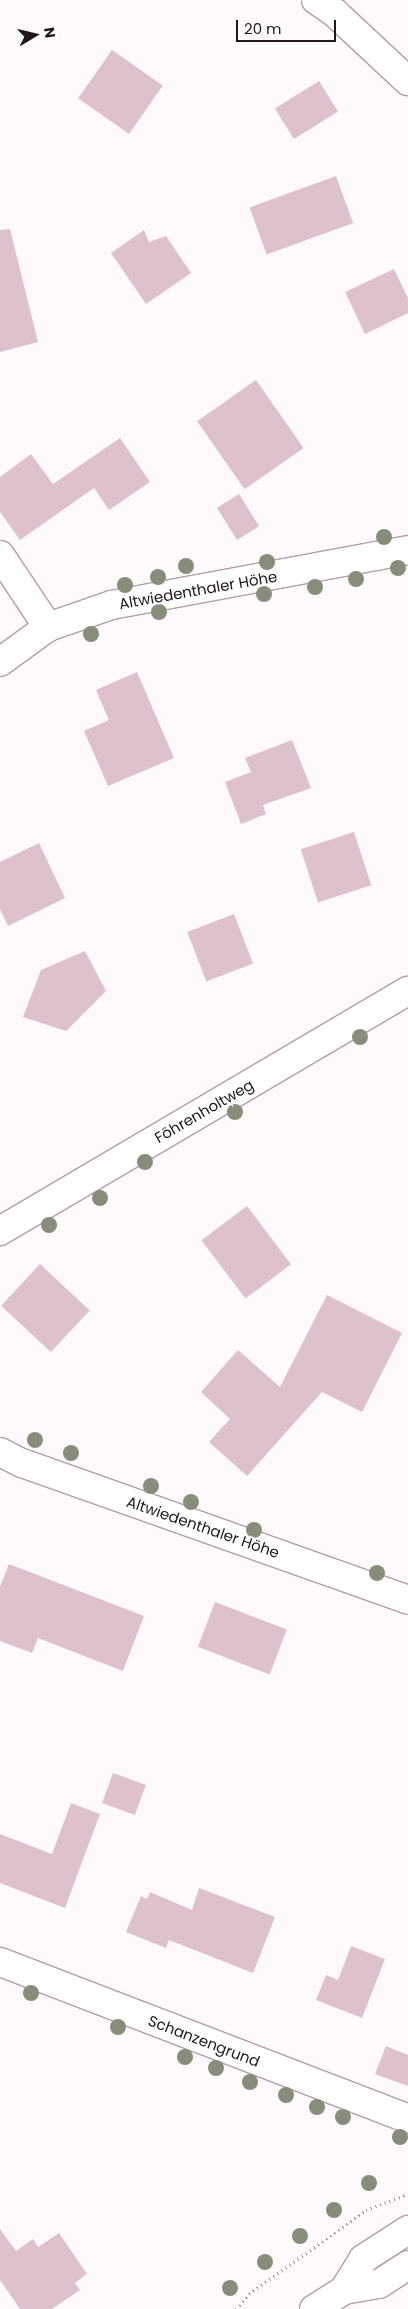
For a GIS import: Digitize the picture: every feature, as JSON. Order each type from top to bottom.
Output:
[{"type":"street","points":[[316,0],[335,13],[408,82]]},
{"type":"street","name":"Altwiedenthaler Höhe","points":[[0,662],[48,627],[112,605],[408,550]]},
{"type":"street","points":[[0,555],[48,627]]},
{"type":"street","name":"Föhrenholtweg","points":[[0,1231],[408,992]]},
{"type":"street","name":"Altwiedenthaler Höhe","points":[[0,1452],[22,1463],[408,1600]]},
{"type":"street","name":"Schanzengrund","points":[[0,1962],[408,2119]]},
{"type":"street","points":[[344,2290],[363,2259],[408,2230]]},
{"type":"street","points":[[314,2309],[344,2290],[379,2284],[408,2265]]},
{"type":"path","points":[[236,2309],[249,2294],[366,2210],[408,2194]]},
{"type":"building","points":[[112,50],[163,86],[129,134],[78,98]]},
{"type":"building","points":[[319,81],[338,112],[294,139],[275,109]]},
{"type":"building","points":[[336,176],[353,223],[267,254],[250,207]]},
{"type":"building","points":[[10,229],[38,342],[0,352],[0,230]]},
{"type":"building","points":[[144,230],[149,242],[166,236],[191,273],[146,304],[111,253]]},
{"type":"building","points":[[394,269],[408,298],[408,313],[365,334],[345,292]]},
{"type":"building","points":[[256,380],[304,448],[245,489],[197,421]]},
{"type":"building","points":[[120,438],[150,482],[109,510],[94,488],[20,540],[0,512],[0,477],[31,454],[53,484]]},
{"type":"building","points":[[239,494],[259,526],[237,540],[217,508]]},
{"type":"building","points":[[137,672],[174,758],[108,786],[84,731],[109,720],[96,690]]},
{"type":"building","points":[[292,740],[311,788],[263,805],[266,814],[241,824],[225,782],[251,772],[245,758]]},
{"type":"building","points":[[354,832],[371,885],[318,903],[301,849]]},
{"type":"building","points":[[39,843],[65,898],[8,926],[0,909],[0,862]]},
{"type":"building","points":[[234,914],[253,963],[206,981],[187,932]]},
{"type":"building","points":[[85,951],[106,991],[66,1031],[23,1017],[41,970]]},
{"type":"building","points":[[247,1206],[291,1264],[245,1299],[201,1240]]},
{"type":"building","points":[[40,1264],[90,1310],[51,1352],[1,1306]]},
{"type":"building","points":[[327,1295],[402,1333],[362,1412],[322,1392],[247,1476],[209,1442],[230,1419],[201,1392],[238,1350],[280,1387]]},
{"type":"building","points":[[9,1564],[144,1616],[123,1671],[38,1638],[32,1653],[0,1641],[0,1587]]},
{"type":"building","points":[[215,1602],[287,1630],[270,1674],[198,1647]]},
{"type":"building","points":[[113,1773],[146,1785],[135,1815],[102,1803]]},
{"type":"building","points":[[71,1803],[100,1814],[65,1908],[0,1883],[0,1834],[52,1854]]},
{"type":"building","points":[[199,1888],[275,1917],[253,1973],[169,1940],[166,1948],[126,1932],[141,1896],[147,1899],[150,1892],[192,1910]]},
{"type":"building","points":[[351,1946],[385,1959],[362,2018],[316,2000],[326,1975],[338,1980]]},
{"type":"building","points":[[386,2046],[408,2055],[408,2086],[375,2074]]},
{"type":"building","points":[[0,2229],[16,2251],[33,2239],[38,2247],[59,2233],[87,2274],[75,2283],[80,2290],[52,2309],[20,2309],[0,2280]]}]
